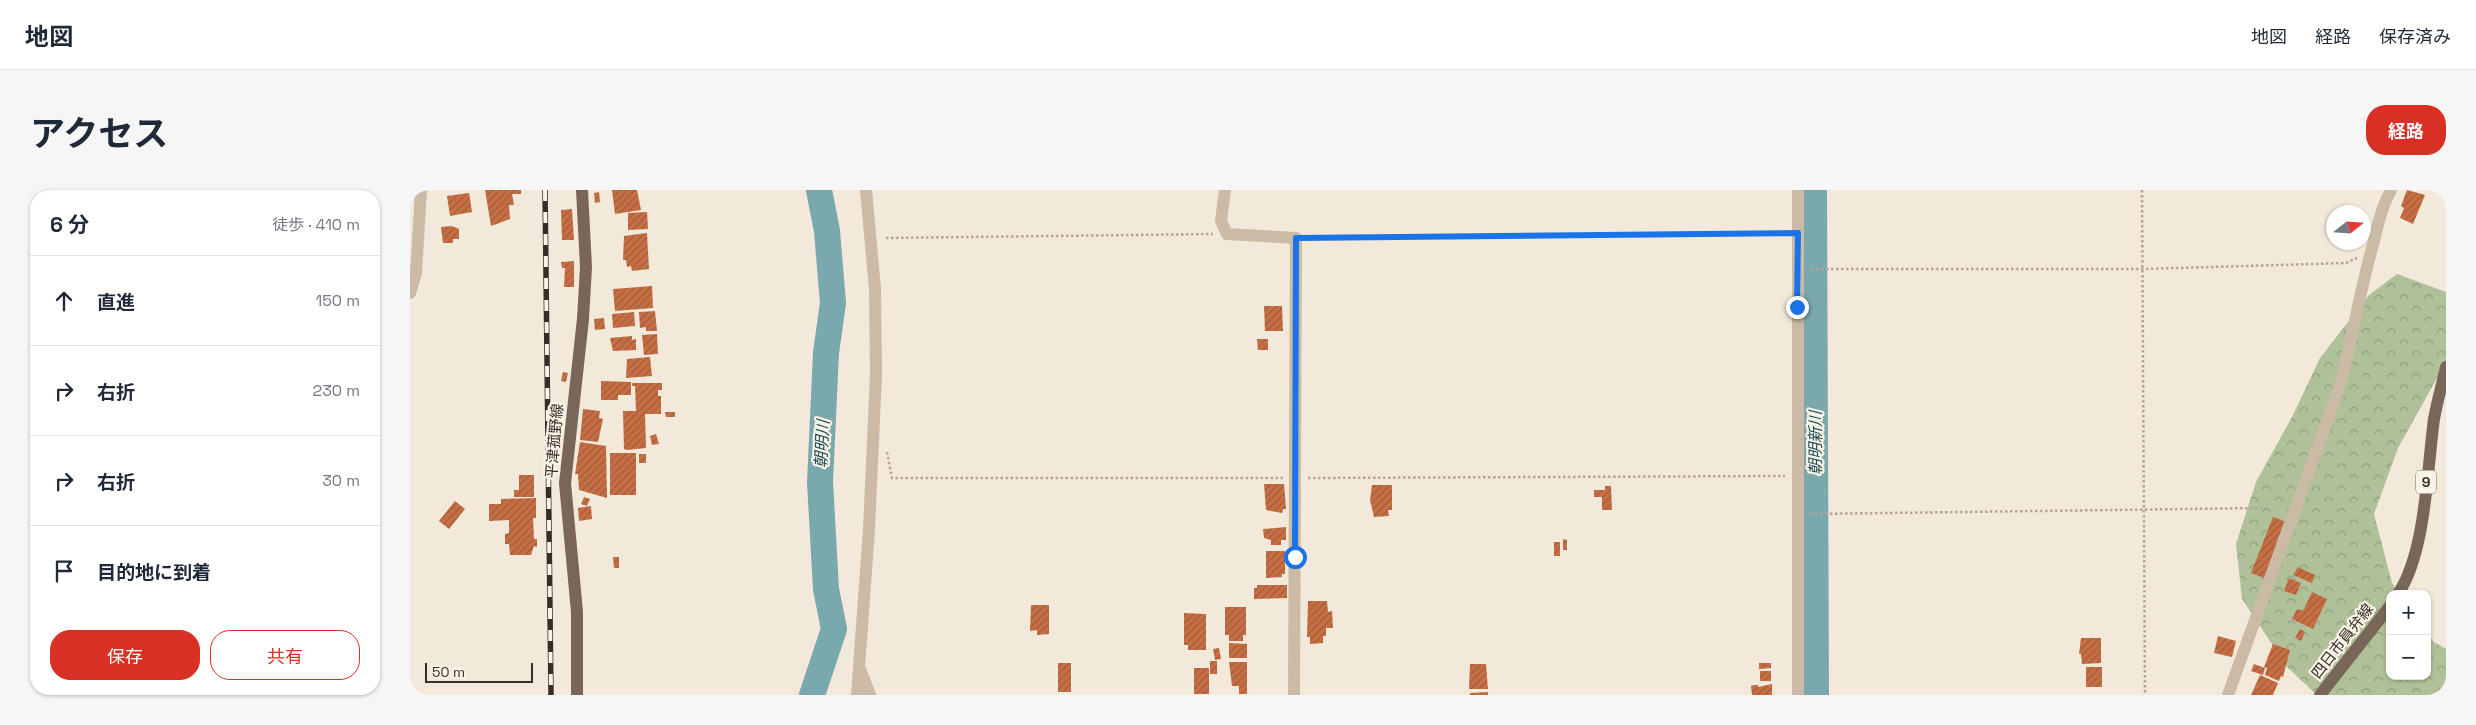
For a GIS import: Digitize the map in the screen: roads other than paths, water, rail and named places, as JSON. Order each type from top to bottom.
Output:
[{"type":"main road","name":"平津菰野線","points":[[577,695],[578,612],[565,483],[583,319],[586,267],[582,190]]},
{"type":"main road","name":"9","points":[[2401,590],[2419,541],[2435,416],[2446,367]]},
{"type":"main road","name":"四日市員弁線","points":[[2320,695],[2386,611]]},
{"type":"street","points":[[857,695],[860,669],[876,358],[874,289],[866,190]]},
{"type":"street","points":[[1225,190],[1221,222],[1227,234],[1296,238],[1294,695]]},
{"type":"street","points":[[1798,190],[1798,695]]},
{"type":"street","points":[[2228,695],[2340,385],[2374,241],[2385,201],[2391,190]]},
{"type":"street","points":[[410,293],[416,272],[417,192]]},
{"type":"street","points":[[860,669],[870,695]]},
{"type":"waterway","name":"朝明川","points":[[812,695],[834,629],[826,589],[820,482],[826,353],[833,303],[827,231],[819,190]]},
{"type":"waterway","name":"朝明新川","points":[[1814,190],[1816,695]]},
{"type":"railway","points":[[545,190],[551,695]]}]
